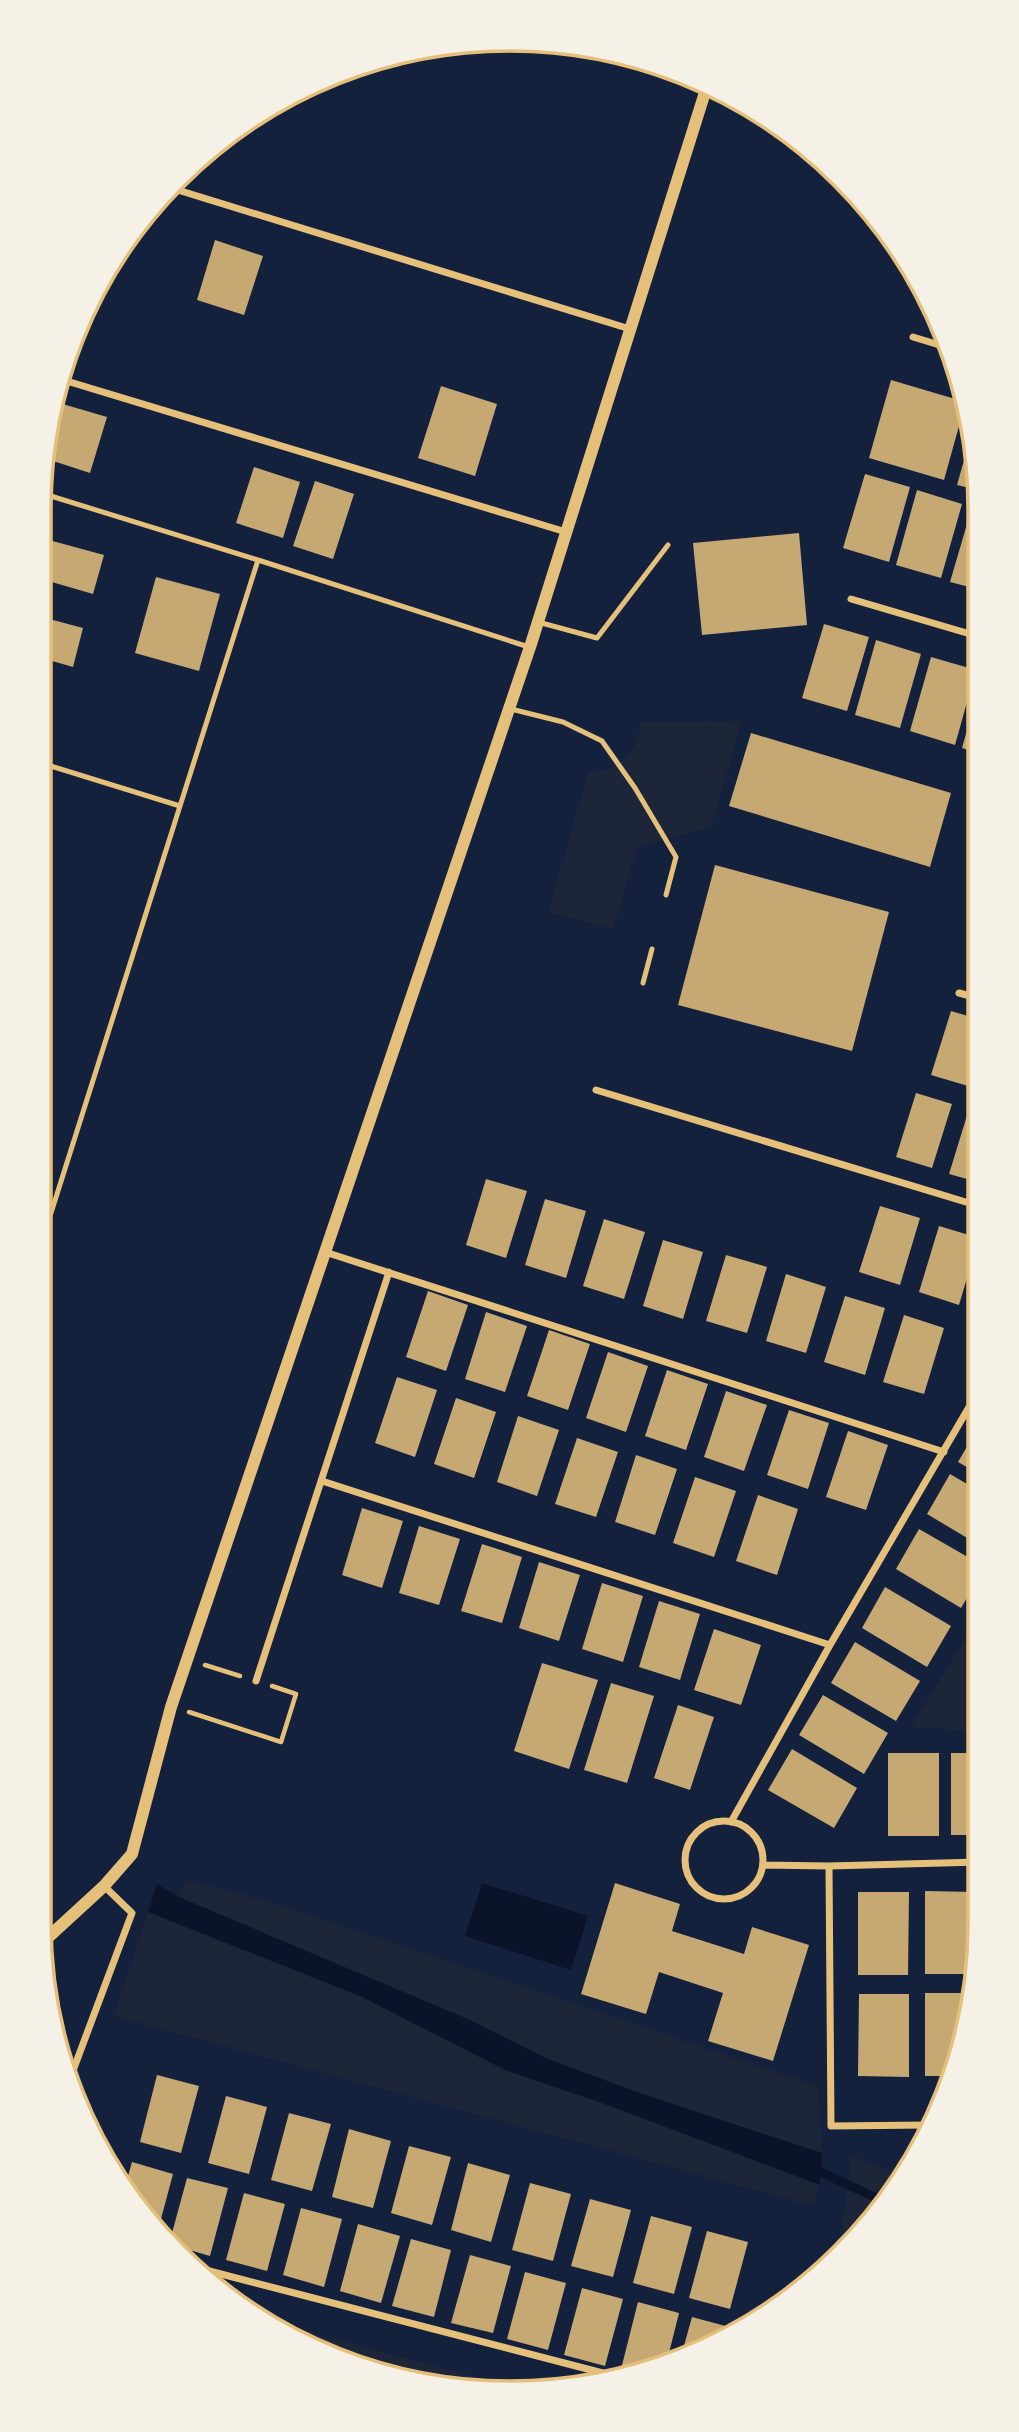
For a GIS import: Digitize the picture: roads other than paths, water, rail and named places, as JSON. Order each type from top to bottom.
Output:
[{"type":"street","points":[[51,1934],[104,1886],[132,1854],[171,1707],[538,622],[704,95]]},
{"type":"street","points":[[180,191],[630,329]]},
{"type":"street","points":[[913,337],[937,344]]},
{"type":"street","points":[[69,382],[566,532]]},
{"type":"street","points":[[851,599],[968,633]]},
{"type":"street","points":[[959,993],[968,995]]},
{"type":"street","points":[[596,1090],[968,1203]]},
{"type":"street","points":[[325,1252],[944,1452]]},
{"type":"street","points":[[256,1681],[389,1272]]},
{"type":"street","points":[[731,1822],[968,1409]]},
{"type":"street","points":[[322,1481],[830,1646]]},
{"type":"street","points":[[714,1822],[731,1822],[749,1829],[757,1838],[762,1848],[763,1865],[758,1882],[750,1891],[739,1898],[713,1899],[701,1893],[692,1883],[686,1871],[685,1859],[687,1847],[702,1827],[714,1822]]},
{"type":"street","points":[[763,1865],[968,1862]]},
{"type":"street","points":[[829,1866],[831,2126],[921,2125]]},
{"type":"street","points":[[74,2067],[132,1913],[104,1886]]},
{"type":"street","points":[[213,2272],[599,2372]]},
{"type":"lane","points":[[51,496],[529,648]]},
{"type":"lane","points":[[538,622],[597,638],[668,545]]},
{"type":"lane","points":[[51,1213],[258,560]]},
{"type":"lane","points":[[509,708],[563,722],[601,741],[635,788],[676,857],[666,895]]},
{"type":"lane","points":[[51,766],[180,806]]},
{"type":"lane","points":[[643,983],[652,949]]},
{"type":"waterway","points":[[812,2168],[876,2198]]}]
